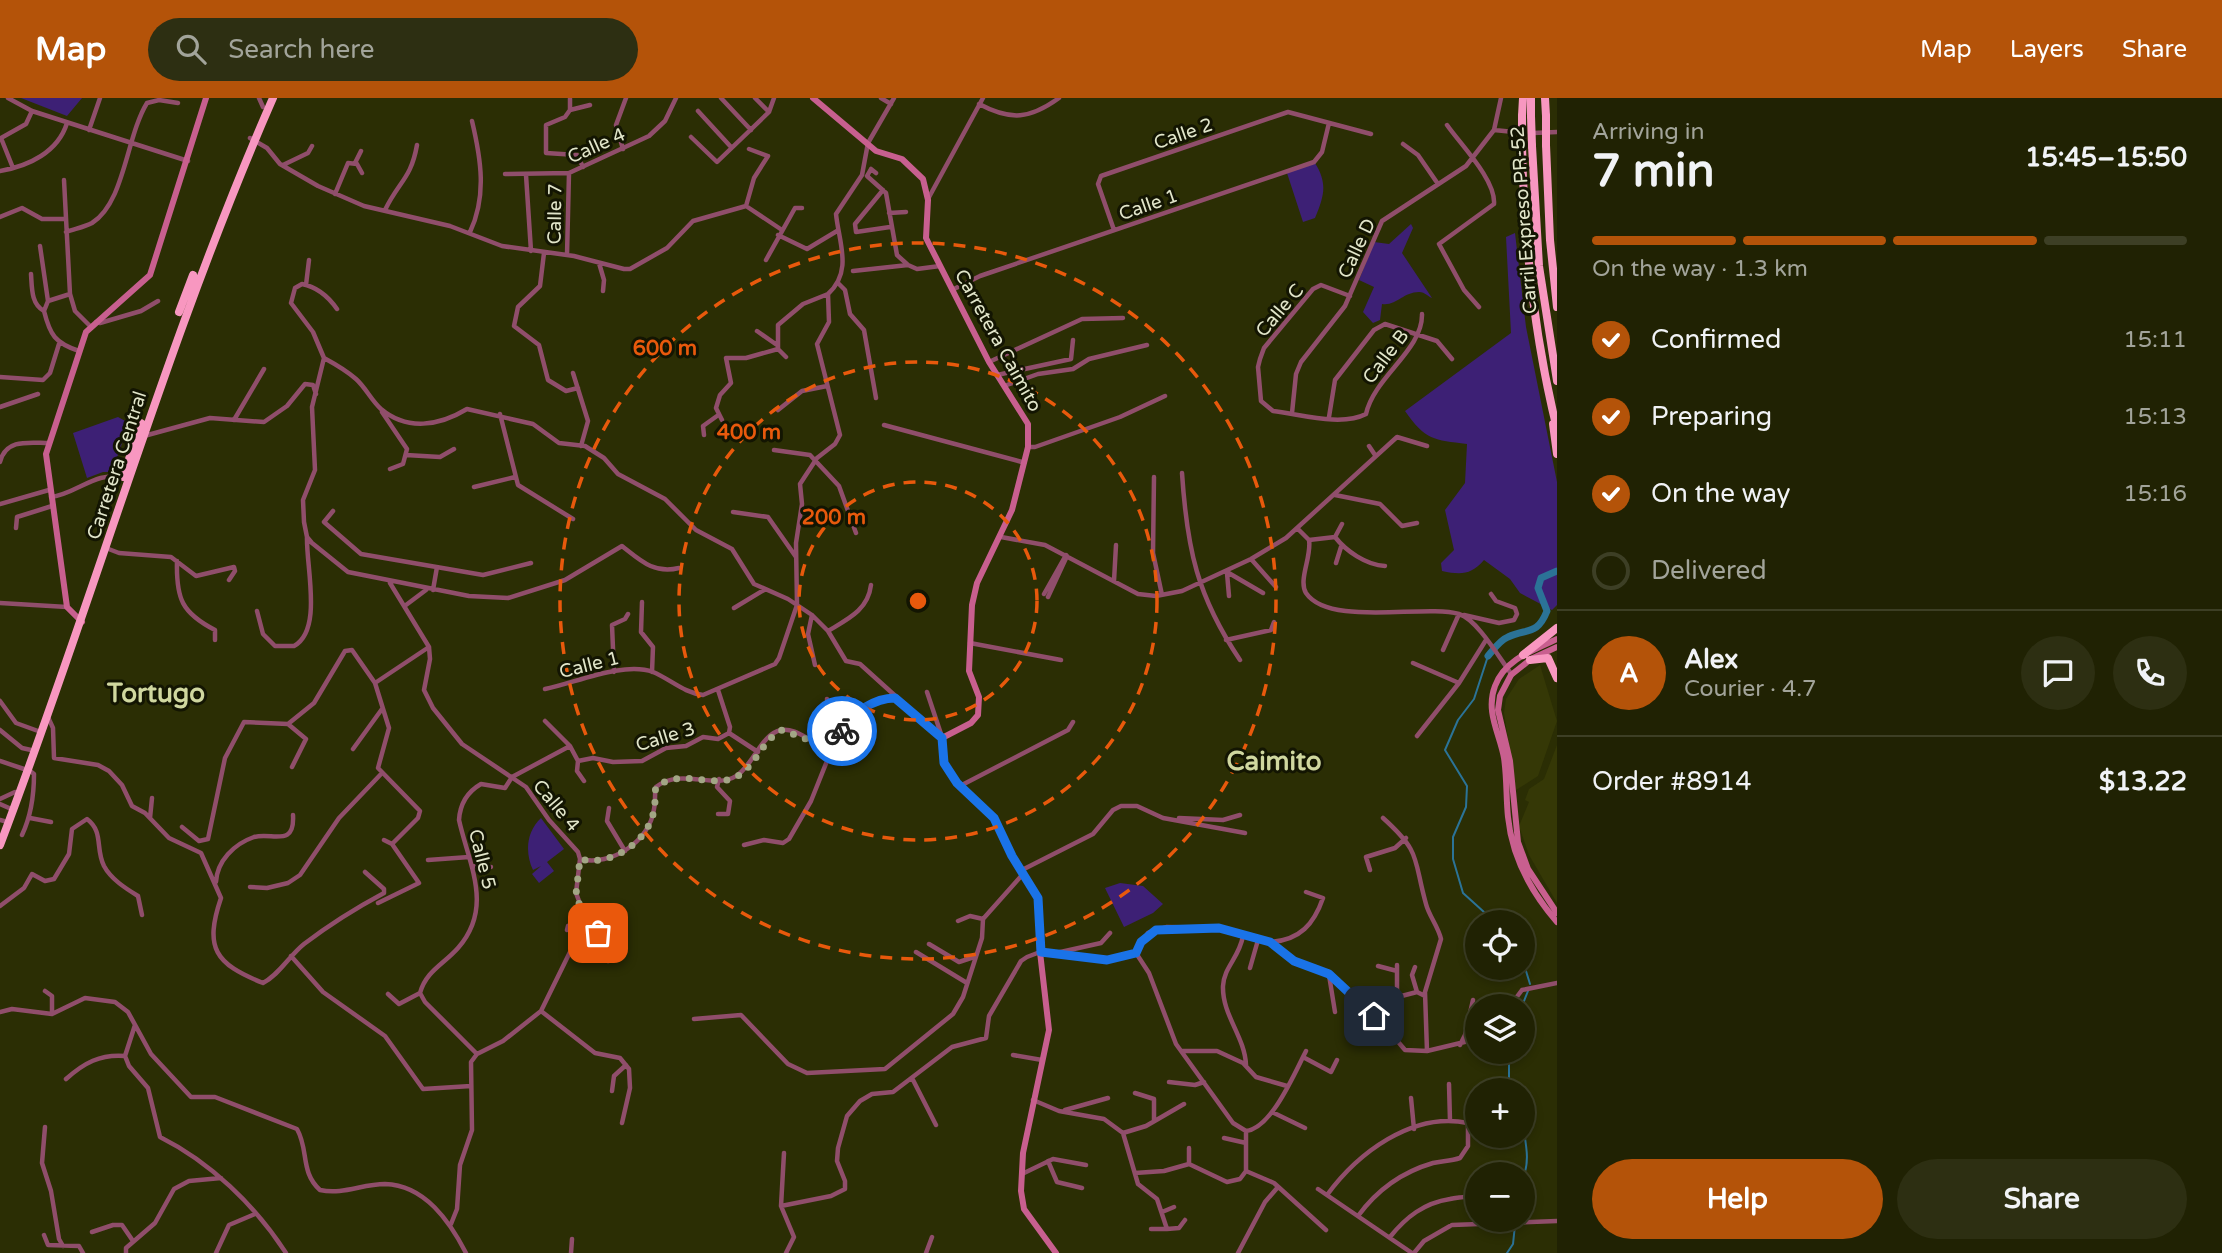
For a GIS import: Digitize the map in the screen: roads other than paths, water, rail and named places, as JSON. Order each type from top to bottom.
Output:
[{"type":"highway","name":"Carretera Central","points":[[0,845],[106,548],[139,436],[186,295],[267,98]]},
{"type":"highway","name":"Carretera Central","points":[[252,139],[273,98]]},
{"type":"highway","points":[[1523,98],[1527,116],[1529,266],[1557,454]]},
{"type":"highway","name":"Carril Expreso PR-52","points":[[1527,116],[1531,98]]},
{"type":"highway","points":[[1545,98],[1550,240],[1557,307]]},
{"type":"highway","name":"Carril Expreso PR-52","points":[[1527,146],[1539,266],[1557,381]]},
{"type":"highway","points":[[1550,240],[1557,266]]},
{"type":"highway","points":[[1552,407],[1557,429]]},
{"type":"highway","name":"Carretera Central","points":[[79,621],[122,478],[139,436]]},
{"type":"highway","points":[[1526,657],[1557,628]]},
{"type":"highway","points":[[1526,657],[1548,658],[1557,678]]},
{"type":"highway","name":"Carretera Central","points":[[0,830],[3,804],[15,792],[26,769],[38,731],[47,715]]},
{"type":"street","points":[[8,98],[32,111],[188,161]]},
{"type":"street","points":[[89,130],[100,98]]},
{"type":"street","points":[[79,621],[67,607],[45,465],[49,443],[79,351],[92,324],[141,287],[150,275],[206,98]]},
{"type":"street","points":[[258,98],[263,107]]},
{"type":"street","points":[[623,149],[616,125],[626,98]]},
{"type":"street","name":"Calle 4","points":[[505,174],[569,173],[583,167],[649,136],[665,121],[676,98]]},
{"type":"street","points":[[721,98],[751,130]]},
{"type":"street","points":[[755,98],[769,112]]},
{"type":"street","points":[[691,137],[717,162],[769,112],[774,98]]},
{"type":"street","name":"Carretera Caimito","points":[[813,98],[876,151],[912,165],[923,178],[928,200],[926,238],[989,362],[1028,424],[1028,447]]},
{"type":"street","points":[[881,98],[891,104]]},
{"type":"street","points":[[778,347],[778,325],[803,304],[828,294],[839,284],[844,258],[836,214],[862,174],[868,143],[894,98]]},
{"type":"street","points":[[928,200],[983,98]]},
{"type":"street","points":[[979,104],[999,115],[1011,117],[1041,111],[1059,98]]},
{"type":"street","points":[[1501,98],[1494,130],[1557,132]]},
{"type":"street","points":[[570,99],[570,110],[565,117],[546,125],[546,153],[577,155],[583,167]]},
{"type":"street","points":[[66,232],[92,223],[110,206],[130,143],[147,103],[159,100],[178,103]]},
{"type":"street","points":[[570,110],[590,105]]},
{"type":"street","points":[[13,168],[1,138],[26,124],[32,111]]},
{"type":"street","points":[[698,111],[731,147]]},
{"type":"street","name":"Calle 2","points":[[1114,230],[1098,184],[1101,176],[1288,112],[1371,134]]},
{"type":"street","points":[[470,232],[481,208],[481,158],[472,121]]},
{"type":"street","points":[[0,171],[13,168],[53,149],[63,136],[67,122]]},
{"type":"street","name":"Calle 1","points":[[952,290],[980,276],[1314,162],[1322,152],[1329,123]]},
{"type":"street","points":[[1447,125],[1490,182],[1494,204],[1439,244],[1464,290],[1479,307]]},
{"type":"street","name":"Calle D","points":[[1292,413],[1296,374],[1301,362],[1350,296],[1382,221],[1472,160],[1494,130]]},
{"type":"street","points":[[252,139],[267,148],[282,165],[363,206],[470,232],[502,246],[567,255],[630,269],[667,248],[692,220],[746,206],[782,230]]},
{"type":"street","points":[[1403,144],[1418,155],[1438,184]]},
{"type":"street","points":[[385,210],[396,188],[410,176],[418,145]]},
{"type":"street","points":[[282,165],[308,153],[312,146]]},
{"type":"street","points":[[746,206],[754,178],[768,156],[750,149]]},
{"type":"street","points":[[355,163],[361,151]]},
{"type":"street","points":[[335,194],[348,163],[355,163]]},
{"type":"street","points":[[355,163],[362,173]]},
{"type":"street","points":[[876,173],[871,169],[867,176],[886,193],[897,255],[917,270],[940,266]]},
{"type":"street","name":"Calle 7","points":[[567,255],[569,173]]},
{"type":"street","points":[[526,174],[531,251]]},
{"type":"street","points":[[64,180],[70,294],[75,311],[92,324],[141,311],[158,301]]},
{"type":"street","points":[[883,190],[855,224],[856,232],[890,227]]},
{"type":"street","points":[[0,217],[22,208],[42,219],[64,219]]},
{"type":"street","points":[[766,260],[795,208],[802,208]]},
{"type":"street","points":[[889,213],[906,212]]},
{"type":"street","points":[[778,236],[807,249],[838,231]]},
{"type":"street","points":[[40,246],[48,301],[44,311],[50,333],[59,344],[79,351]]},
{"type":"street","points":[[544,253],[540,286],[518,307],[514,326],[539,345],[548,380],[566,391],[578,388]]},
{"type":"street","points":[[306,285],[309,260]]},
{"type":"street","points":[[599,262],[604,280],[603,291]]},
{"type":"street","points":[[853,271],[908,265]]},
{"type":"street","points":[[31,274],[33,297],[38,308],[44,311]]},
{"type":"street","points":[[839,284],[845,290],[850,314],[864,330],[876,398]]},
{"type":"street","points":[[337,309],[327,296],[306,285],[295,288],[291,303],[313,332],[324,358],[357,380],[380,408],[407,449],[398,468],[390,469]]},
{"type":"street","name":"Calle C","points":[[1350,296],[1321,285],[1313,289],[1264,348],[1258,368],[1261,401],[1273,411],[1329,418],[1366,414]]},
{"type":"street","points":[[48,301],[70,294]]},
{"type":"street","points":[[797,605],[796,557],[802,504],[800,484],[814,462],[835,444],[840,435],[817,344],[829,322],[828,294]]},
{"type":"street","name":"Calle B","points":[[1366,414],[1374,392],[1420,333],[1422,314]]},
{"type":"street","points":[[989,362],[1082,319],[1123,318]]},
{"type":"street","points":[[1329,418],[1335,380],[1374,330],[1385,324],[1420,333],[1437,341],[1452,359]]},
{"type":"street","points":[[757,331],[778,347],[786,357]]},
{"type":"street","points":[[997,375],[1071,359],[1073,340]]},
{"type":"street","points":[[0,377],[43,380],[50,373],[59,344]]},
{"type":"street","points":[[1004,386],[1038,374],[1073,369],[1089,359],[1147,345]]},
{"type":"street","points":[[704,435],[703,426],[719,418],[716,408],[720,395],[731,383],[726,358],[746,358],[778,347]]},
{"type":"street","points":[[257,611],[263,634],[275,646],[293,646],[305,637],[311,617],[303,500],[315,470],[312,407],[324,358]]},
{"type":"street","points":[[233,420],[264,369]]},
{"type":"street","points":[[573,373],[588,421],[581,446]]},
{"type":"street","points":[[139,436],[199,419],[258,423],[272,418],[288,406],[305,384],[313,386],[316,394]]},
{"type":"street","points":[[778,410],[802,391],[827,386]]},
{"type":"street","points":[[0,407],[38,394]]},
{"type":"street","points":[[942,738],[971,723],[978,715],[979,697],[970,671],[970,642],[977,583],[1012,510],[1022,462],[1028,447],[1035,447],[1121,417],[1165,396]]},
{"type":"street","points":[[380,408],[401,423],[412,426],[453,418],[467,409],[500,414],[533,424],[559,443],[581,446],[604,458],[618,474],[636,481],[665,499],[696,530],[732,548],[754,584],[812,615],[828,631],[846,661],[860,664],[942,738]]},
{"type":"street","points":[[500,414],[515,477],[525,492],[573,519]]},
{"type":"street","points":[[884,425],[1022,462]]},
{"type":"street","points":[[1001,537],[1045,545],[1138,594],[1162,595],[1226,572],[1298,529],[1396,437],[1427,446]]},
{"type":"street","points":[[0,462],[6,449],[19,442],[49,443]]},
{"type":"street","points":[[1369,446],[1375,455]]},
{"type":"street","points":[[406,455],[440,457],[454,449]]},
{"type":"street","points":[[774,450],[810,455],[839,486],[856,533]]},
{"type":"street","points":[[1182,473],[1186,530],[1198,584],[1226,640],[1240,660]]},
{"type":"street","points":[[0,504],[50,493],[60,496],[104,475],[122,478]]},
{"type":"street","points":[[474,487],[515,477]]},
{"type":"street","points":[[1154,477],[1153,553],[1162,595]]},
{"type":"street","points":[[1335,495],[1380,504],[1402,526],[1417,523]]},
{"type":"street","points":[[16,528],[17,517],[52,506]]},
{"type":"street","points":[[333,511],[324,522],[361,554],[492,575],[531,563]]},
{"type":"street","points":[[733,512],[768,517],[796,557]]},
{"type":"street","points":[[1335,537],[1342,524]]},
{"type":"street","points":[[1298,529],[1309,540],[1309,559],[1303,580],[1306,593],[1314,600],[1334,609],[1394,614],[1417,611],[1459,614],[1499,623],[1514,620],[1517,614],[1515,608],[1496,601],[1491,594]]},
{"type":"street","points":[[307,537],[348,572],[426,589],[508,598],[565,580],[622,546],[652,568],[665,571],[679,568]]},
{"type":"street","points":[[1309,540],[1335,537]]},
{"type":"street","points":[[1335,537],[1341,547],[1370,564],[1385,566]]},
{"type":"street","points":[[1114,580],[1116,545]]},
{"type":"street","points":[[1336,563],[1341,547]]},
{"type":"street","points":[[106,548],[119,553],[160,555],[177,560],[197,576],[234,567],[235,571],[229,580]]},
{"type":"street","points":[[1046,595],[1067,555]]},
{"type":"street","points":[[1251,559],[1276,587]]},
{"type":"street","points":[[177,560],[178,582],[187,613],[196,622],[215,630],[215,640]]},
{"type":"street","points":[[433,590],[437,567]]},
{"type":"street","points":[[1226,572],[1263,593]]},
{"type":"street","points":[[1226,572],[1229,596]]},
{"type":"street","points":[[390,583],[406,605],[429,647],[430,659],[424,690],[433,709],[462,744],[512,777]]},
{"type":"street","points":[[828,631],[855,615],[869,598],[871,585]]},
{"type":"street","points":[[406,605],[426,589]]},
{"type":"street","points":[[734,608],[764,590]]},
{"type":"street","points":[[642,601],[641,632],[653,647],[652,672]]},
{"type":"street","points":[[0,603],[67,607]]},
{"type":"street","name":"Calle 1","points":[[545,690],[631,668],[652,672],[693,694],[718,690],[775,664],[797,605]]},
{"type":"street","points":[[614,672],[612,625],[625,619],[628,614]]},
{"type":"street","points":[[1459,614],[1471,621],[1512,675]]},
{"type":"street","points":[[1443,650],[1459,614]]},
{"type":"street","points":[[812,615],[808,634],[815,664]]},
{"type":"street","points":[[1226,640],[1271,629],[1274,622]]},
{"type":"street","points":[[1557,639],[1506,667],[1495,686],[1492,710],[1504,759],[1511,834],[1523,872],[1557,922]]},
{"type":"street","points":[[970,642],[1061,660]]},
{"type":"street","points":[[1417,736],[1487,642]]},
{"type":"street","points":[[375,683],[429,647]]},
{"type":"street","points":[[1557,647],[1526,657],[1500,696],[1498,710],[1510,761],[1518,842],[1534,881],[1557,912]]},
{"type":"street","points":[[288,724],[314,703],[345,651],[352,650],[375,683],[389,728],[379,762],[382,773],[420,811],[418,818],[392,844]]},
{"type":"street","points":[[1413,663],[1459,683]]},
{"type":"street","points":[[718,690],[730,727],[729,733],[758,752]]},
{"type":"street","points":[[928,692],[942,738],[944,763],[960,786],[994,818],[1038,898],[1049,1030],[1020,1175],[1024,1209],[1056,1253]]},
{"type":"street","points":[[744,845],[764,840],[783,843],[789,839],[811,801],[833,746],[849,718],[882,699],[895,698],[902,702]]},
{"type":"street","points":[[827,699],[829,721],[840,734]]},
{"type":"street","points":[[0,701],[16,723],[38,731]]},
{"type":"street","points":[[353,749],[382,709]]},
{"type":"street","points":[[47,715],[54,758],[98,765],[109,771],[122,785],[129,803],[169,838],[201,853],[221,898],[213,922],[213,936],[226,966],[263,983],[270,979],[291,956],[349,912],[384,893],[381,886],[365,872]]},
{"type":"street","points":[[545,721],[570,746],[578,761],[577,771],[584,781]]},
{"type":"street","points":[[182,827],[199,841],[208,839],[225,758],[244,722],[288,724],[306,739],[292,767]]},
{"type":"street","points":[[960,786],[1068,730],[1073,722]]},
{"type":"street","points":[[0,730],[22,748],[31,750]]},
{"type":"street","points":[[580,859],[591,861],[625,851],[648,827],[654,809],[655,791],[663,781],[675,778],[736,777],[769,736],[782,730],[794,732],[817,744],[833,746]]},
{"type":"street","name":"Calle 3","points":[[578,761],[593,758],[613,762],[642,761],[666,748],[686,746],[703,737],[718,739],[729,733]]},
{"type":"street","name":"Calle 5","points":[[420,993],[430,972],[457,949],[466,937],[479,901],[459,820],[463,801],[481,784],[501,790],[512,777],[570,746]]},
{"type":"street","points":[[0,761],[34,774],[30,818],[22,835]]},
{"type":"street","points":[[250,887],[267,888],[288,883],[300,875],[339,818],[382,773]]},
{"type":"street","name":"Calle 4","points":[[512,777],[526,787],[580,859],[576,894],[587,930],[599,935],[595,953],[608,961]]},
{"type":"street","points":[[718,814],[729,814],[730,801],[717,787],[719,779]]},
{"type":"street","points":[[150,819],[152,799]]},
{"type":"street","points":[[694,1019],[741,1014],[788,1064],[807,1073],[885,1069],[953,1014],[982,938],[983,919],[1023,872],[1093,835],[1113,810],[1121,806],[1138,806],[1163,818],[1223,820],[1240,815]]},
{"type":"street","points":[[609,808],[607,821],[625,851]]},
{"type":"street","points":[[216,883],[226,855],[256,836],[275,838],[289,833],[293,829],[293,815]]},
{"type":"street","points":[[30,818],[51,822]]},
{"type":"street","points":[[1171,818],[1245,833]]},
{"type":"street","points":[[1383,818],[1406,838],[1413,850],[1423,883],[1426,905],[1441,939],[1425,996],[1427,1051]]},
{"type":"street","points":[[0,906],[24,888],[32,874],[45,881],[54,879],[69,854],[72,829],[87,819],[99,834],[104,866],[116,880],[138,896],[142,915]]},
{"type":"street","points":[[1370,870],[1367,869],[1366,857],[1395,848],[1406,838]]},
{"type":"street","points":[[378,903],[419,883],[392,844],[384,840]]},
{"type":"street","points":[[428,860],[469,857]]},
{"type":"street","points":[[472,866],[491,867]]},
{"type":"street","points":[[781,1206],[831,1196],[845,1189],[845,1181],[837,1161],[847,1116],[867,1096],[893,1092],[945,1052],[986,1038],[989,1016],[1021,961],[1041,952],[1107,960],[1136,953],[1148,933],[1167,928],[1219,928],[1270,942],[1294,938],[1311,923],[1323,898],[1306,891]]},
{"type":"street","points":[[958,921],[970,916],[983,919]]},
{"type":"street","points":[[451,1224],[457,1209],[460,1165],[472,1130],[471,1062],[477,1054],[503,1041],[541,1011],[570,952],[587,930],[577,923],[568,926],[566,930]]},
{"type":"street","points":[[1051,954],[1101,943],[1110,933]]},
{"type":"street","points":[[1243,936],[1240,952],[1227,969],[1223,986],[1224,1000],[1244,1045],[1246,1065]]},
{"type":"street","points":[[1250,968],[1258,940]]},
{"type":"street","points":[[1270,942],[1294,961],[1329,974],[1374,1016],[1405,1051],[1427,1051],[1465,1044]]},
{"type":"street","points":[[929,944],[959,962],[976,957]]},
{"type":"street","points":[[916,952],[967,982]]},
{"type":"street","points":[[1136,953],[1149,972],[1182,1051],[1233,1122],[1246,1131]]},
{"type":"street","points":[[291,956],[323,992],[385,1036],[423,1089],[471,1086]]},
{"type":"street","points":[[1378,966],[1397,968],[1397,997]]},
{"type":"street","points":[[1415,967],[1412,975],[1417,992]]},
{"type":"street","points":[[1329,974],[1335,1012]]},
{"type":"street","points":[[1519,994],[1522,990],[1557,983]]},
{"type":"street","points":[[45,991],[52,996],[52,1014]]},
{"type":"street","points":[[1374,1016],[1387,1009],[1390,999],[1417,992],[1425,996]]},
{"type":"street","points":[[388,994],[399,1004],[420,993],[425,1002],[477,1054]]},
{"type":"street","points":[[0,1012],[12,1009],[52,1014],[85,998],[107,998],[127,1011],[151,1054],[191,1097],[215,1097],[297,1129],[303,1140],[306,1172],[320,1191],[335,1194],[385,1184],[403,1187],[422,1196],[451,1224],[466,1253]]},
{"type":"street","points":[[541,1011],[595,1053],[620,1058],[629,1069],[630,1088],[622,1123]]},
{"type":"street","points":[[136,1024],[125,1056],[129,1066],[148,1088],[160,1137],[189,1152],[221,1178],[255,1214],[286,1253]]},
{"type":"street","points":[[1460,1045],[1465,1035]]},
{"type":"street","points":[[1182,1051],[1217,1051],[1246,1065],[1256,1077],[1287,1086]]},
{"type":"street","points":[[1246,1131],[1263,1123],[1272,1112],[1306,1051]]},
{"type":"street","points":[[66,1079],[83,1063],[110,1055],[125,1056]]},
{"type":"street","points":[[1013,1055],[1042,1060]]},
{"type":"street","points":[[1303,1057],[1331,1072],[1337,1060]]},
{"type":"street","points":[[612,1091],[614,1076],[626,1065]]},
{"type":"street","points":[[912,1078],[936,1125]]},
{"type":"street","points":[[1168,1082],[1195,1085],[1204,1082]]},
{"type":"street","points":[[1449,1084],[1450,1122]]},
{"type":"street","points":[[1135,1093],[1154,1099],[1154,1121]]},
{"type":"street","points":[[1059,1111],[1108,1098]]},
{"type":"street","points":[[1411,1098],[1414,1129]]},
{"type":"street","points":[[1033,1100],[1059,1111],[1104,1119],[1123,1133],[1138,1184],[1157,1199],[1167,1229]]},
{"type":"street","points":[[1123,1133],[1154,1121],[1184,1104]]},
{"type":"street","points":[[1272,1112],[1305,1128]]},
{"type":"street","points":[[1327,1195],[1368,1152],[1390,1138],[1414,1129],[1450,1122],[1468,1123],[1466,1152],[1460,1158],[1437,1162],[1401,1176],[1376,1195],[1358,1216]]},
{"type":"street","points":[[45,1127],[42,1163],[51,1191],[59,1239],[63,1245]]},
{"type":"street","points":[[1135,1173],[1164,1171],[1189,1164],[1227,1182],[1240,1180],[1245,1171],[1246,1131]]},
{"type":"street","points":[[1224,1138],[1246,1143]]},
{"type":"street","points":[[1189,1148],[1189,1164]]},
{"type":"street","points":[[784,1153],[781,1206],[784,1219],[794,1233],[786,1253]]},
{"type":"street","points":[[1020,1175],[1048,1161],[1086,1165]]},
{"type":"street","points":[[1048,1161],[1057,1182],[1082,1188]]},
{"type":"street","points":[[1245,1171],[1270,1180],[1301,1204],[1326,1230]]},
{"type":"street","points":[[125,1253],[133,1241],[155,1223],[174,1189],[189,1181],[221,1178]]},
{"type":"street","points":[[1238,1253],[1265,1202],[1278,1187]]},
{"type":"street","points":[[1318,1189],[1413,1253],[1424,1241],[1451,1225],[1557,1221]]},
{"type":"street","points":[[1390,1237],[1402,1222],[1419,1209],[1435,1202],[1465,1196]]},
{"type":"street","points":[[1161,1212],[1174,1206]]},
{"type":"street","points":[[216,1253],[229,1225],[255,1214]]},
{"type":"street","points":[[1150,1229],[1179,1228],[1185,1220]]},
{"type":"street","points":[[92,1232],[122,1225],[133,1241]]},
{"type":"street","points":[[44,1235],[48,1245],[79,1246],[83,1253]]},
{"type":"street","points":[[926,1253],[932,1237]]},
{"type":"street","points":[[570,1253],[572,1238]]},
{"type":"waterway","points":[[1488,656],[1505,638],[1531,630],[1539,624],[1547,611],[1538,588],[1541,578],[1557,571]]},
{"type":"waterway","points":[[1482,910],[1463,893],[1453,859],[1453,837],[1466,807],[1467,786],[1445,750],[1458,720],[1474,699],[1488,656]]},
{"type":"waterway","points":[[1529,980],[1530,984]]},
{"type":"waterway","points":[[1509,1064],[1509,1078]]},
{"type":"waterway","points":[[1526,1148],[1526,1162]]},
{"type":"waterway","points":[[1507,1253],[1513,1244],[1514,1232]]},
{"type":"district","name":"Tortugo","points":[[156,693]]},
{"type":"district","name":"Caimito","points":[[1274,761]]}]
